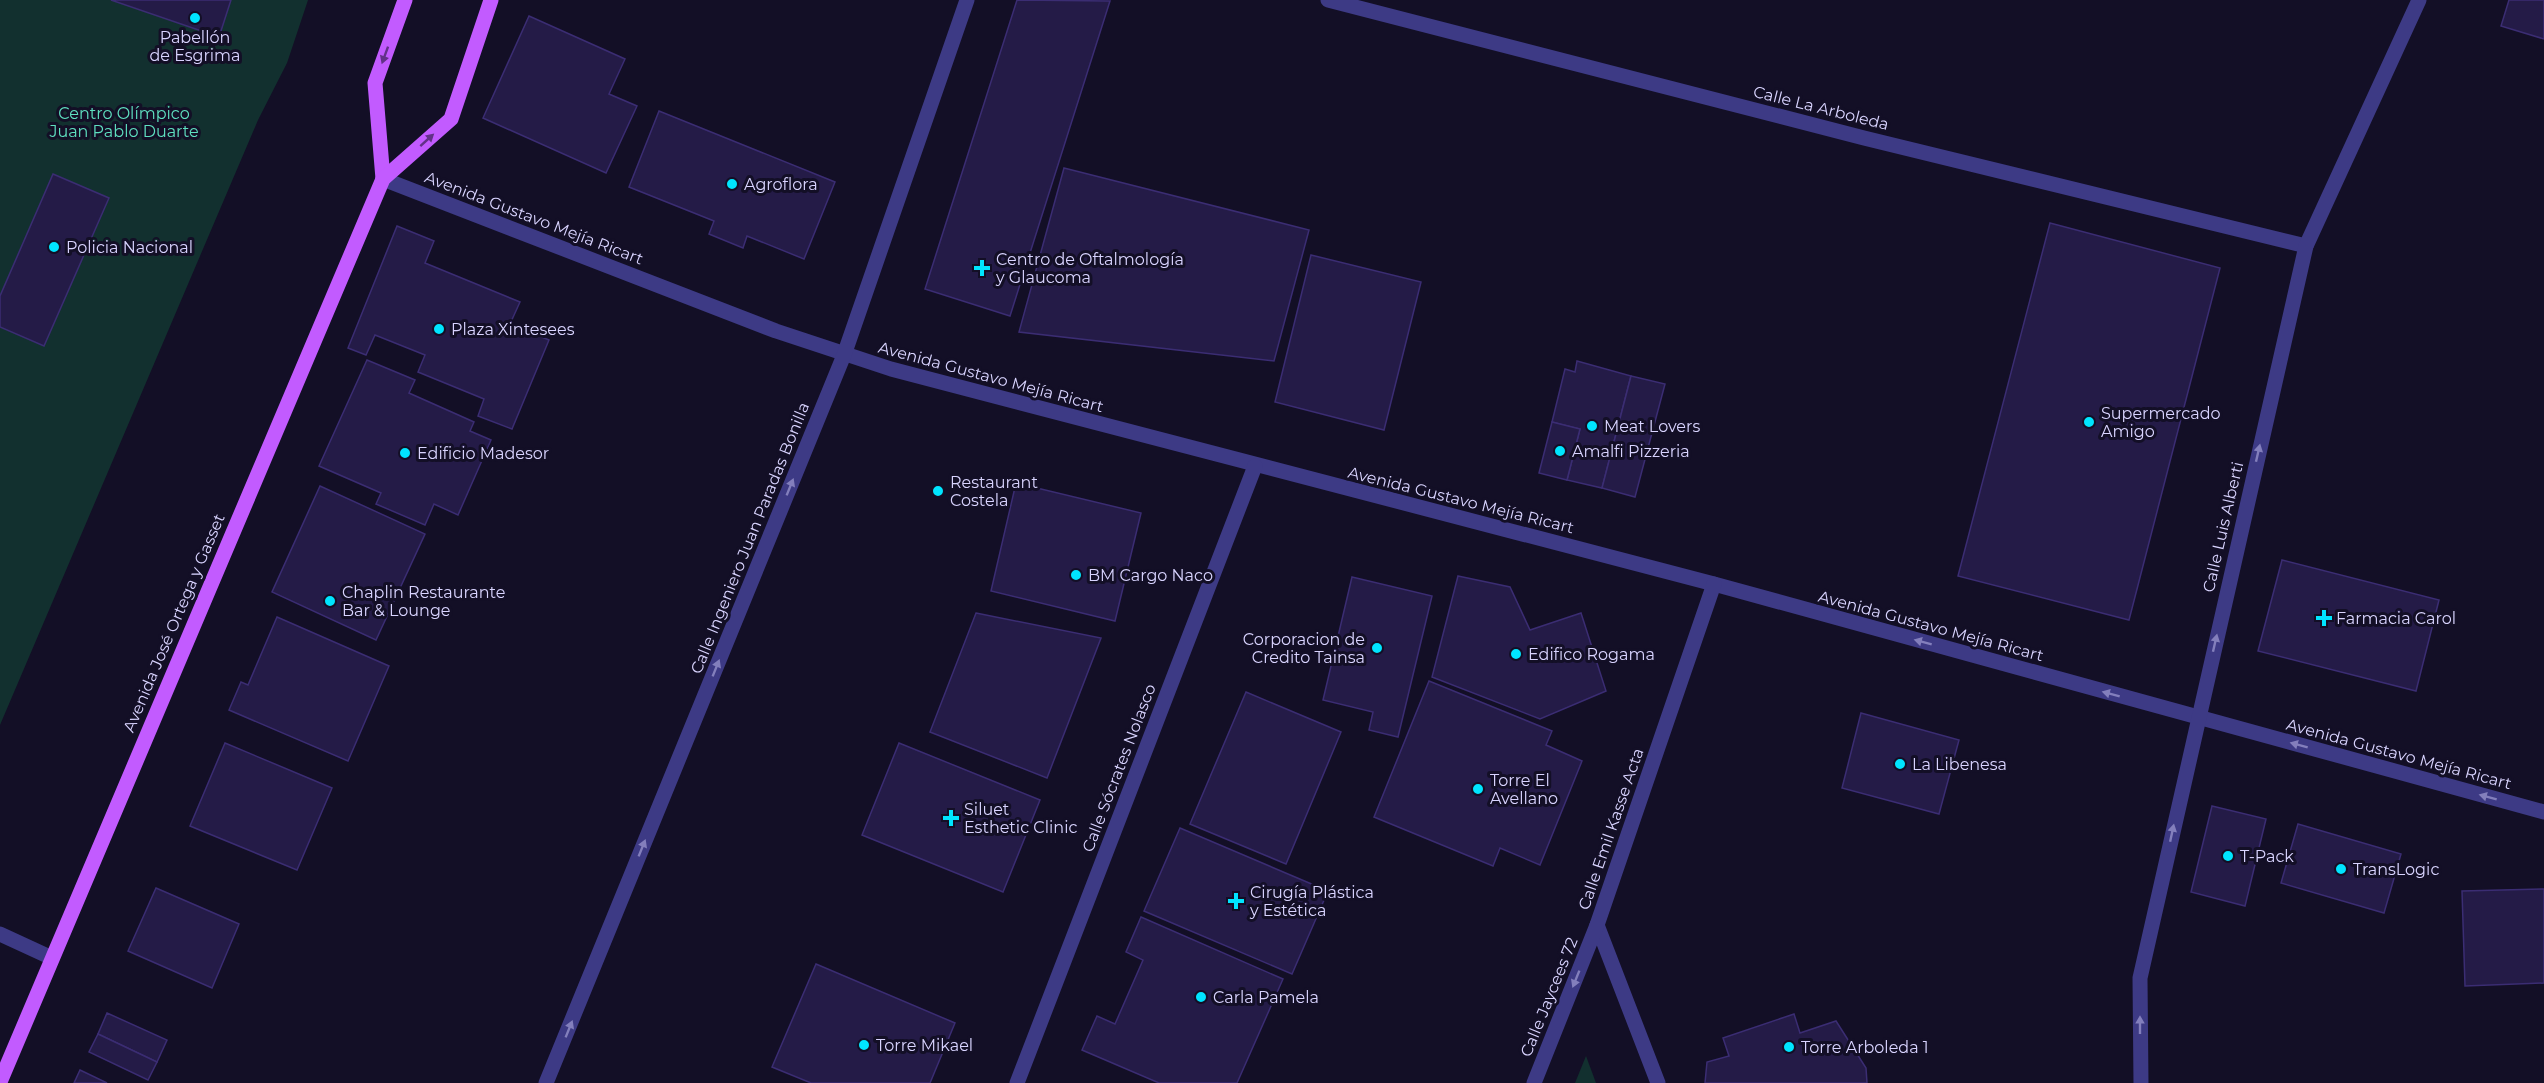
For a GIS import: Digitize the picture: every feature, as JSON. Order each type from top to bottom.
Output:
[{"type":"main road","name":"Avenida José Ortega y Gasset","points":[[383,179],[375,83],[405,0]]},
{"type":"main road","name":"Avenida José Ortega y Gasset","points":[[0,1082],[383,179],[451,119],[491,0]]},
{"type":"street","name":"Calle Ingeniero Juan Paradas Bonilla","points":[[546,1083],[844,355],[967,0]]},
{"type":"street","name":"Calle La Arboleda","points":[[1329,0],[1864,138],[2306,246]]},
{"type":"street","name":"Calle Luis Alberti","points":[[2141,1083],[2140,978],[2306,246],[2419,0]]},
{"type":"street","name":"Avenida Gustavo Mejía Ricart","points":[[383,179],[776,331],[844,355],[1255,466],[1714,585],[2544,812]]},
{"type":"street","name":"Calle Sócrates Nolasco","points":[[1017,1083],[1255,466]]},
{"type":"street","name":"Calle Emil Kasse Acta","points":[[1658,1083],[1598,925],[1714,585]]},
{"type":"street","name":"Calle Jaycees 72","points":[[1534,1083],[1598,925]]},
{"type":"street","points":[[0,934],[52,958]]},
{"type":"green space","name":"Centro Olímpico Juan Pablo Duarte","points":[[0,0],[308,0],[287,63],[258,120],[0,725]]},
{"type":"green space","points":[[1586,1056],[1596,1083],[1575,1083]]},
{"type":"building","name":"Pabellón de Esgrima","points":[[111,0],[231,0],[219,37]]},
{"type":"building","points":[[1017,0],[1110,1],[1010,316],[925,289]]},
{"type":"building","points":[[2509,0],[2544,0],[2544,39],[2501,26]]},
{"type":"building","points":[[529,16],[625,59],[609,94],[637,106],[606,173],[483,118]]},
{"type":"building","name":"Agroflora","points":[[659,111],[835,182],[804,259],[747,236],[743,248],[709,234],[714,221],[629,187]]},
{"type":"building","points":[[1064,168],[1309,230],[1274,361],[1019,332]]},
{"type":"building","name":"Policia Nacional","points":[[53,174],[109,198],[44,346],[0,327],[0,296]]},
{"type":"building","name":"Supermercado Amigo","points":[[2050,223],[2220,268],[2129,620],[1958,576]]},
{"type":"building","name":"Plaza Xintesees","points":[[397,226],[434,241],[425,263],[520,302],[510,324],[549,340],[512,429],[478,416],[484,399],[418,372],[425,355],[375,335],[366,355],[348,348]]},
{"type":"building","points":[[1311,255],[1421,282],[1384,430],[1275,402]]},
{"type":"building","name":"Edificio Madesor","points":[[367,360],[415,380],[409,393],[474,422],[470,431],[491,440],[458,515],[434,504],[425,525],[376,504],[381,493],[319,466]]},
{"type":"building","name":"Meat Lovers","points":[[1577,361],[1631,376],[1602,488],[1567,480],[1580,429],[1552,422],[1565,369],[1575,372]]},
{"type":"building","points":[[1631,376],[1665,384],[1635,497],[1602,488]]},
{"type":"building","name":"Amalfi Pizzeria","points":[[1552,422],[1580,429],[1567,480],[1539,473]]},
{"type":"building","points":[[1016,483],[1141,513],[1115,621],[991,591]]},
{"type":"building","points":[[320,486],[425,534],[376,640],[272,592]]},
{"type":"building","points":[[2282,560],[2439,600],[2416,691],[2258,651]]},
{"type":"building","name":"Edifico Rogama","points":[[1458,576],[1510,587],[1530,630],[1581,613],[1606,691],[1540,719],[1432,677]]},
{"type":"building","name":"Corporacion de Credito Tainsa","points":[[1352,577],[1432,596],[1398,737],[1369,730],[1373,712],[1323,700]]},
{"type":"building","points":[[976,613],[1101,638],[1047,778],[930,732]]},
{"type":"building","points":[[277,617],[389,666],[348,761],[229,710],[241,682],[248,685]]},
{"type":"building","name":"Torre El Avellano","points":[[1429,681],[1552,731],[1546,745],[1582,761],[1540,865],[1500,848],[1493,866],[1374,817]]},
{"type":"building","points":[[1246,692],[1341,732],[1286,864],[1190,824]]},
{"type":"building","name":"La Libenesa","points":[[1861,713],[1959,740],[1939,814],[1842,788]]},
{"type":"building","points":[[225,743],[332,788],[297,870],[190,826]]},
{"type":"building","name":"Siluet Esthetic Clinic","points":[[899,743],[1040,800],[1003,892],[862,835]]},
{"type":"building","name":"T-Pack","points":[[2212,806],[2266,819],[2245,906],[2191,892]]},
{"type":"building","name":"TransLogic","points":[[2298,824],[2401,854],[2384,913],[2281,883]]},
{"type":"building","name":"Cirugía Plástica y Estética","points":[[1180,828],[1328,891],[1292,974],[1144,911]]},
{"type":"building","points":[[156,888],[239,924],[212,988],[128,951]]},
{"type":"building","points":[[2544,889],[2544,983],[2465,986],[2462,891]]},
{"type":"building","name":"Carla Pamela","points":[[1141,917],[1283,979],[1237,1083],[1159,1083],[1082,1050],[1097,1016],[1115,1024],[1143,960],[1126,952]]},
{"type":"building","name":"Torre Mikael","points":[[816,964],[955,1023],[930,1083],[811,1083],[772,1067]]},
{"type":"building","points":[[107,1013],[167,1040],[157,1062],[98,1034]]},
{"type":"building","name":"Torre Arboleda 1","points":[[1794,1014],[1800,1033],[1836,1021],[1866,1068],[1867,1083],[1705,1083],[1707,1062],[1729,1056],[1723,1038]]},
{"type":"building","points":[[98,1034],[157,1062],[148,1080],[89,1052]]},
{"type":"building","points":[[80,1070],[107,1083],[74,1083]]},
{"type":"place","name":"Pabellón de Esgrima","points":[[195,18]]},
{"type":"place","name":"Agroflora","points":[[732,184]]},
{"type":"place","name":"Policia Nacional","points":[[54,247]]},
{"type":"place","name":"Centro de Oftalmología y Glaucoma","points":[[982,268]]},
{"type":"place","name":"Plaza Xintesees","points":[[439,329]]},
{"type":"place","name":"Supermercado Amigo","points":[[2089,422]]},
{"type":"place","name":"Meat Lovers","points":[[1592,426]]},
{"type":"place","name":"Amalfi Pizzeria","points":[[1560,451]]},
{"type":"place","name":"Edificio Madesor","points":[[405,453]]},
{"type":"place","name":"Restaurant Costela","points":[[938,491]]},
{"type":"place","name":"BM Cargo Naco","points":[[1076,575]]},
{"type":"place","name":"Chaplin Restaurante Bar & Lounge","points":[[330,601]]},
{"type":"place","name":"Farmacia Carol","points":[[2324,618]]},
{"type":"place","name":"Corporacion de Credito Tainsa","points":[[1377,648]]},
{"type":"place","name":"Edifico Rogama","points":[[1516,654]]},
{"type":"place","name":"La Libenesa","points":[[1900,764]]},
{"type":"place","name":"Torre El Avellano","points":[[1478,789]]},
{"type":"place","name":"Siluet Esthetic Clinic","points":[[951,818]]},
{"type":"place","name":"T-Pack","points":[[2228,856]]},
{"type":"place","name":"TransLogic","points":[[2341,869]]},
{"type":"place","name":"Cirugía Plástica y Estética","points":[[1236,901]]},
{"type":"place","name":"Carla Pamela","points":[[1201,997]]},
{"type":"place","name":"Torre Mikael","points":[[864,1045]]},
{"type":"place","name":"Torre Arboleda 1","points":[[1789,1047]]}]
